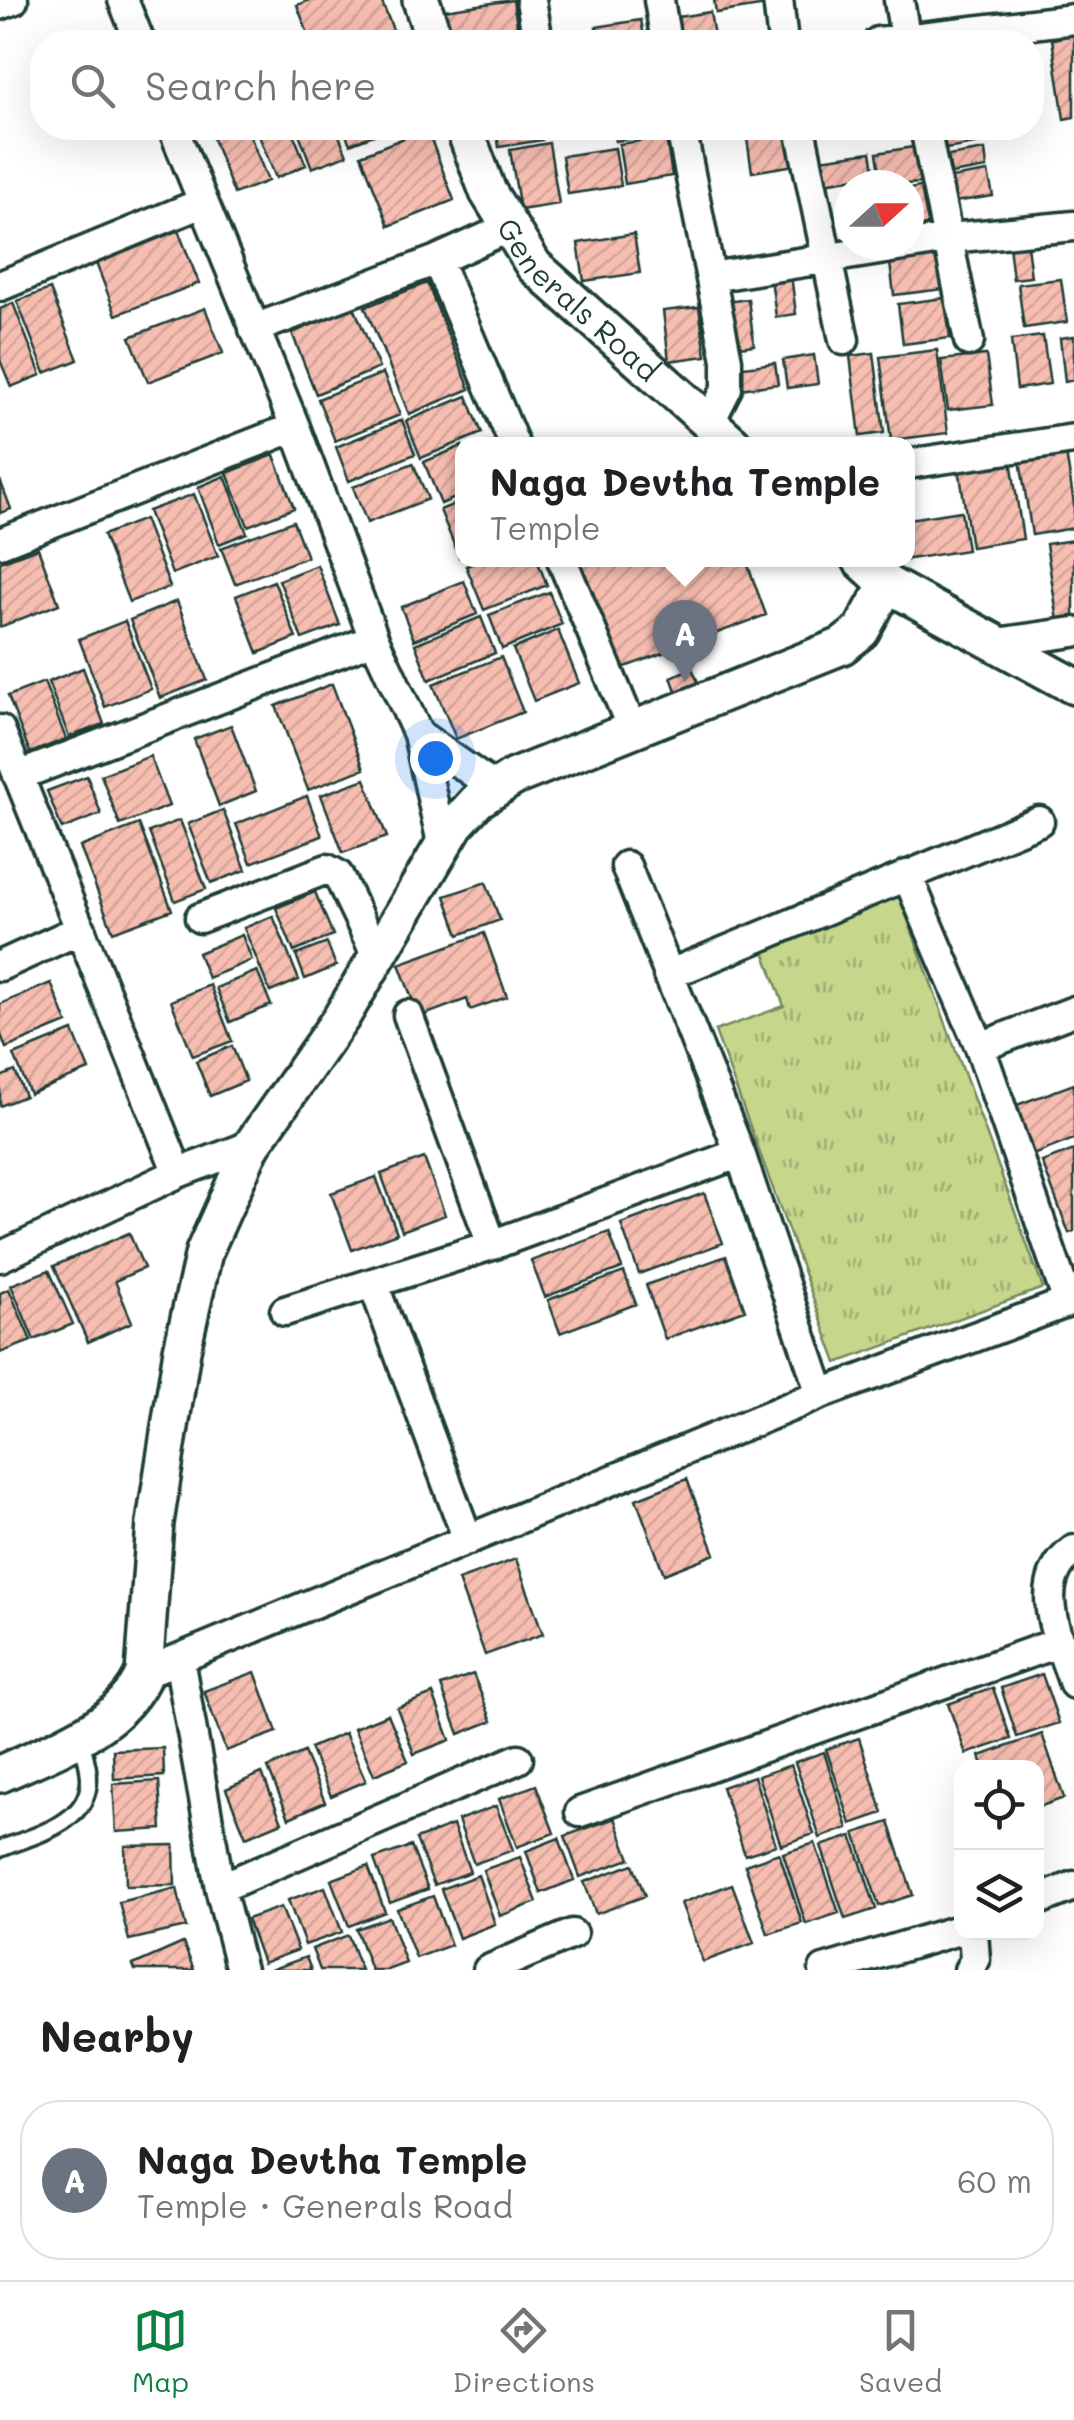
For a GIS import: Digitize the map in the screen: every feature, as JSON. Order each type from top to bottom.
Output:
[{"type":"street","points":[[0,5],[13,0]]},
{"type":"street","points":[[123,0],[135,30]]},
{"type":"street","points":[[420,0],[430,30]]},
{"type":"street","points":[[531,0],[536,30]]},
{"type":"street","points":[[659,0],[664,30]]},
{"type":"street","points":[[778,0],[782,30]]},
{"type":"street","points":[[897,30],[899,0]]},
{"type":"street","points":[[981,30],[1074,18]]},
{"type":"street","points":[[178,140],[295,427],[374,639],[418,734],[442,843]]},
{"type":"street","name":"Generals Road","points":[[468,140],[488,192],[534,266],[721,434]]},
{"type":"street","points":[[683,140],[729,375],[721,434]]},
{"type":"street","points":[[802,140],[844,340]]},
{"type":"street","points":[[928,140],[969,341]]},
{"type":"street","points":[[0,286],[202,202]]},
{"type":"street","points":[[711,277],[950,239],[1074,226]]},
{"type":"street","points":[[254,329],[438,260],[510,227]]},
{"type":"street","points":[[438,260],[511,437]]},
{"type":"street","points":[[0,543],[295,427]]},
{"type":"street","points":[[915,463],[1074,439]]},
{"type":"street","points":[[565,567],[633,731]]},
{"type":"street","points":[[869,567],[887,584],[1074,686]]},
{"type":"street","points":[[0,1774],[109,1717],[130,1698],[144,1673],[155,1523],[182,1350],[204,1252],[252,1145],[341,1018],[442,843],[466,812],[494,788],[842,646],[861,631],[887,584]]},
{"type":"street","points":[[997,643],[1074,632]]},
{"type":"street","points":[[18,776],[374,639]]},
{"type":"street","points":[[0,730],[178,1173]]},
{"type":"street","points":[[418,734],[494,788]]},
{"type":"street","points":[[668,975],[1039,821]]},
{"type":"street","points":[[626,866],[740,1153],[821,1394]]},
{"type":"street","points":[[200,918],[326,869],[338,876],[376,954]]},
{"type":"street","points":[[144,1673],[821,1394],[1071,1301],[980,1047],[907,875]]},
{"type":"street","points":[[0,966],[80,929]]},
{"type":"street","points":[[980,1047],[1074,1012]]},
{"type":"street","points":[[408,1015],[492,1245]]},
{"type":"street","points":[[0,1257],[178,1173],[252,1145]]},
{"type":"street","points":[[284,1310],[492,1245],[740,1153]]},
{"type":"street","points":[[373,1283],[468,1540]]},
{"type":"street","points":[[1074,1550],[1053,1572],[1048,1601],[1074,1684]]},
{"type":"street","points":[[580,1812],[1060,1642]]},
{"type":"street","points":[[180,1659],[220,1888],[241,1970]]},
{"type":"street","points":[[220,1888],[518,1759]]},
{"type":"street","points":[[1044,1898],[1074,1886]]},
{"type":"street","points":[[824,1970],[954,1931]]},
{"type":"street","points":[[488,1970],[572,1934]]},
{"type":"street","points":[[969,1970],[975,1960],[974,1940]]},
{"type":"lane","points":[[0,1848],[50,1829],[78,1813],[87,1797],[89,1777],[80,1734]]},
{"type":"green space","points":[[899,896],[1043,1288],[837,1363],[715,1031],[784,1006],[762,946]]},
{"type":"building","points":[[310,0],[381,0],[393,30],[306,30],[297,5]]},
{"type":"building","points":[[513,0],[518,30],[448,30],[444,10]]},
{"type":"building","points":[[714,0],[765,0],[766,5],[716,13]]},
{"type":"building","points":[[710,12],[713,30],[666,30],[665,19]]},
{"type":"building","points":[[641,20],[643,30],[596,30],[596,27]]},
{"type":"building","points":[[1074,35],[1074,117],[1064,119],[1052,39]]},
{"type":"building","points":[[214,140],[252,140],[268,181],[234,194]]},
{"type":"building","points":[[261,140],[296,140],[306,165],[276,178]]},
{"type":"building","points":[[302,140],[341,140],[347,155],[312,168]]},
{"type":"building","points":[[399,140],[431,140],[454,200],[389,226],[361,155]]},
{"type":"building","points":[[498,140],[542,140],[499,147]]},
{"type":"building","points":[[666,140],[672,176],[625,184],[619,144]]},
{"type":"building","points":[[747,140],[797,140],[801,164],[752,172]]},
{"type":"building","points":[[945,140],[980,140],[980,143],[946,149]]},
{"type":"building","points":[[549,143],[559,204],[520,210],[510,150]]},
{"type":"building","points":[[919,146],[923,170],[880,170],[877,153]]},
{"type":"building","points":[[615,148],[621,186],[568,194],[562,156]]},
{"type":"building","points":[[985,150],[987,168],[951,174],[948,156]]},
{"type":"building","points":[[871,152],[874,170],[834,170],[834,181],[824,183],[820,159]]},
{"type":"building","points":[[988,172],[993,196],[954,202],[951,178]]},
{"type":"building","points":[[924,186],[931,224],[924,225]]},
{"type":"building","points":[[178,230],[199,283],[116,315],[96,263]]},
{"type":"building","points":[[634,234],[640,273],[584,281],[578,243]]},
{"type":"building","points":[[1026,236],[1031,277],[1013,279],[1008,238]]},
{"type":"building","points":[[938,249],[944,289],[894,295],[890,260],[924,260],[924,251]]},
{"type":"building","points":[[791,275],[796,314],[776,317],[771,278]]},
{"type":"building","points":[[1061,279],[1067,322],[1024,328],[1018,284]]},
{"type":"building","points":[[427,283],[470,389],[409,414],[365,307]]},
{"type":"building","points":[[50,289],[78,360],[45,373],[17,301]]},
{"type":"building","points":[[945,298],[950,338],[903,344],[898,304]]},
{"type":"building","points":[[748,299],[754,345],[726,349],[720,303]]},
{"type":"building","points":[[13,303],[41,375],[11,387],[0,360],[0,309]]},
{"type":"building","points":[[354,307],[379,368],[316,394],[292,333]]},
{"type":"building","points":[[699,307],[706,356],[669,361],[663,311]]},
{"type":"building","points":[[205,308],[223,353],[148,382],[130,337]]},
{"type":"building","points":[[1043,336],[1050,384],[1017,389],[1011,340]]},
{"type":"building","points":[[1074,336],[1074,380],[1065,382],[1060,338]]},
{"type":"building","points":[[937,350],[948,433],[891,437],[880,357]]},
{"type":"building","points":[[874,353],[884,433],[860,436],[850,356]]},
{"type":"building","points":[[814,355],[818,384],[787,388],[783,360]]},
{"type":"building","points":[[986,355],[993,405],[948,410],[941,360]]},
{"type":"building","points":[[775,363],[778,384],[739,389],[736,368]]},
{"type":"building","points":[[383,373],[400,415],[335,441],[318,399]]},
{"type":"building","points":[[467,396],[482,433],[455,437],[455,444],[421,458],[406,421]]},
{"type":"building","points":[[402,420],[415,454],[349,481],[336,447]]},
{"type":"building","points":[[455,449],[455,498],[441,504],[424,462]]},
{"type":"building","points":[[1066,453],[1074,528],[1032,535],[1020,460]]},
{"type":"building","points":[[274,455],[294,508],[248,526],[227,473]]},
{"type":"building","points":[[1011,460],[1023,539],[971,547],[959,468]]},
{"type":"building","points":[[413,463],[428,499],[367,523],[353,487]]},
{"type":"building","points":[[225,476],[247,533],[219,544],[198,487]]},
{"type":"building","points":[[0,480],[11,509],[0,513]]},
{"type":"building","points":[[194,494],[218,556],[172,574],[148,511]]},
{"type":"building","points":[[455,504],[455,547],[440,510]]},
{"type":"building","points":[[961,511],[967,550],[915,558],[915,518]]},
{"type":"building","points":[[144,519],[170,587],[129,602],[103,535]]},
{"type":"building","points":[[293,521],[307,557],[235,584],[221,548]]},
{"type":"building","points":[[1074,540],[1074,619],[1058,621],[1046,544]]},
{"type":"building","points":[[38,548],[59,604],[0,627],[0,562]]},
{"type":"building","points":[[317,565],[340,625],[302,639],[279,580]]},
{"type":"building","points":[[466,567],[540,567],[547,585],[484,610]]},
{"type":"building","points":[[583,567],[749,567],[766,615],[620,669]]},
{"type":"building","points":[[274,581],[296,638],[258,653],[236,596]]},
{"type":"building","points":[[464,581],[477,614],[414,640],[401,607]]},
{"type":"building","points":[[549,592],[562,624],[502,649],[489,615]]},
{"type":"building","points":[[177,601],[207,680],[160,698],[130,620]]},
{"type":"building","points":[[481,617],[495,653],[429,680],[415,644]]},
{"type":"building","points":[[125,621],[151,689],[105,707],[79,639]]},
{"type":"building","points":[[558,630],[579,683],[534,701],[513,649]]},
{"type":"building","points":[[501,657],[523,712],[456,739],[433,684]]},
{"type":"building","points":[[83,668],[104,724],[69,737],[48,682]]},
{"type":"building","points":[[692,668],[700,687],[678,696],[671,677]]},
{"type":"building","points":[[44,682],[66,739],[30,753],[8,696]]},
{"type":"building","points":[[332,684],[364,769],[308,790],[276,706]]},
{"type":"building","points":[[231,725],[256,791],[219,806],[194,739]]},
{"type":"building","points":[[150,756],[169,806],[120,825],[101,775]]},
{"type":"building","points":[[87,776],[101,814],[62,829],[47,791]]},
{"type":"building","points":[[365,779],[387,837],[343,853],[321,795]]},
{"type":"building","points":[[307,796],[322,836],[251,863],[236,824]]},
{"type":"building","points":[[223,810],[246,870],[211,883],[188,824]]},
{"type":"building","points":[[180,820],[206,889],[175,901],[149,832]]},
{"type":"building","points":[[139,824],[172,910],[113,932],[80,847]]},
{"type":"building","points":[[486,882],[500,920],[459,935],[445,896]]},
{"type":"building","points":[[315,892],[333,935],[294,952],[276,908]]},
{"type":"building","points":[[273,916],[299,980],[270,992],[244,928]]},
{"type":"building","points":[[484,933],[507,997],[470,1010],[467,999],[419,1017],[399,964]]},
{"type":"building","points":[[242,935],[252,960],[208,978],[198,953]]},
{"type":"building","points":[[327,943],[336,966],[305,979],[296,955]]},
{"type":"building","points":[[257,971],[271,1005],[230,1022],[216,988]]},
{"type":"building","points":[[51,983],[67,1023],[6,1048],[0,1032],[0,1004]]},
{"type":"building","points":[[210,985],[232,1041],[193,1056],[171,1001]]},
{"type":"building","points":[[73,1031],[89,1070],[30,1094],[14,1055]]},
{"type":"building","points":[[232,1046],[246,1081],[210,1096],[196,1061]]},
{"type":"building","points":[[15,1071],[25,1096],[0,1106],[0,1077]]},
{"type":"building","points":[[1074,1084],[1074,1139],[1033,1155],[1014,1106]]},
{"type":"building","points":[[1074,1150],[1074,1231],[1069,1233],[1042,1162]]},
{"type":"building","points":[[424,1158],[445,1215],[402,1231],[381,1174]]},
{"type":"building","points":[[376,1177],[397,1233],[352,1250],[331,1193]]},
{"type":"building","points":[[704,1193],[723,1243],[639,1274],[621,1224]]},
{"type":"building","points":[[609,1232],[622,1268],[545,1297],[531,1261]]},
{"type":"building","points":[[129,1233],[144,1268],[115,1281],[132,1322],[88,1342],[54,1266]]},
{"type":"building","points":[[726,1256],[745,1310],[665,1339],[646,1285]]},
{"type":"building","points":[[49,1270],[73,1324],[34,1340],[11,1285]]},
{"type":"building","points":[[624,1272],[636,1304],[560,1333],[548,1300]]},
{"type":"building","points":[[9,1289],[31,1341],[0,1353],[0,1293]]},
{"type":"building","points":[[687,1479],[715,1554],[664,1574],[636,1499]]},
{"type":"building","points":[[516,1559],[543,1634],[485,1655],[458,1580]]},
{"type":"building","points":[[255,1672],[277,1732],[226,1751],[204,1691]]},
{"type":"building","points":[[473,1674],[492,1721],[459,1734],[441,1686]]},
{"type":"building","points":[[1042,1674],[1059,1723],[1017,1737],[1001,1688]]},
{"type":"building","points":[[993,1688],[1011,1739],[966,1754],[948,1704]]},
{"type":"building","points":[[433,1694],[450,1740],[414,1754],[397,1708]]},
{"type":"building","points":[[388,1714],[408,1761],[374,1775],[354,1728]]},
{"type":"building","points":[[345,1733],[366,1781],[331,1796],[310,1748]]},
{"type":"building","points":[[1042,1734],[1064,1798],[1044,1805],[1044,1760],[981,1760],[980,1756]]},
{"type":"building","points":[[859,1738],[883,1813],[851,1824],[826,1749]]},
{"type":"building","points":[[163,1748],[164,1776],[114,1779],[113,1750]]},
{"type":"building","points":[[304,1752],[325,1802],[289,1818],[268,1768]]},
{"type":"building","points":[[824,1752],[848,1828],[820,1838],[795,1762]]},
{"type":"building","points":[[791,1765],[814,1834],[781,1845],[758,1776]]},
{"type":"building","points":[[262,1773],[282,1822],[246,1837],[226,1789]]},
{"type":"building","points":[[754,1776],[776,1845],[745,1855],[722,1787]]},
{"type":"building","points":[[159,1781],[162,1829],[116,1832],[113,1784]]},
{"type":"building","points":[[536,1785],[554,1833],[517,1847],[499,1799]]},
{"type":"building","points":[[496,1806],[513,1850],[474,1864],[458,1820]]},
{"type":"building","points":[[615,1818],[630,1859],[580,1877],[565,1836]]},
{"type":"building","points":[[889,1822],[913,1895],[879,1906],[855,1833]]},
{"type":"building","points":[[453,1825],[470,1872],[434,1885],[416,1839]]},
{"type":"building","points":[[852,1836],[876,1909],[845,1919],[821,1846]]},
{"type":"building","points":[[559,1838],[574,1880],[541,1893],[526,1851]]},
{"type":"building","points":[[815,1843],[839,1913],[806,1924],[783,1853]]},
{"type":"building","points":[[174,1845],[175,1885],[126,1886],[125,1846]]},
{"type":"building","points":[[411,1846],[428,1889],[390,1903],[374,1859]]},
{"type":"building","points":[[779,1853],[802,1923],[768,1934],[745,1865]]},
{"type":"building","points":[[520,1857],[537,1902],[500,1916],[483,1870]]},
{"type":"building","points":[[633,1864],[645,1896],[596,1914],[584,1882]]},
{"type":"building","points":[[368,1866],[385,1912],[349,1926],[331,1880]]},
{"type":"building","points":[[478,1875],[495,1924],[459,1938],[441,1889]]},
{"type":"building","points":[[732,1884],[754,1943],[703,1962],[681,1903]]},
{"type":"building","points":[[325,1887],[342,1932],[305,1945],[288,1900]]},
{"type":"building","points":[[177,1888],[186,1927],[129,1940],[119,1902]]},
{"type":"building","points":[[433,1896],[451,1945],[416,1958],[397,1909]]},
{"type":"building","points":[[281,1907],[298,1950],[263,1963],[247,1919]]},
{"type":"building","points":[[389,1917],[406,1963],[387,1970],[371,1970],[356,1929]]},
{"type":"building","points":[[348,1935],[361,1970],[320,1970],[312,1949]]},
{"type":"building","points":[[183,1943],[194,1970],[135,1970],[133,1965]]},
{"type":"building","points":[[306,1957],[311,1970],[270,1970]]},
{"type":"place","name":"Naga Devtha Temple","points":[[685,682]]}]
